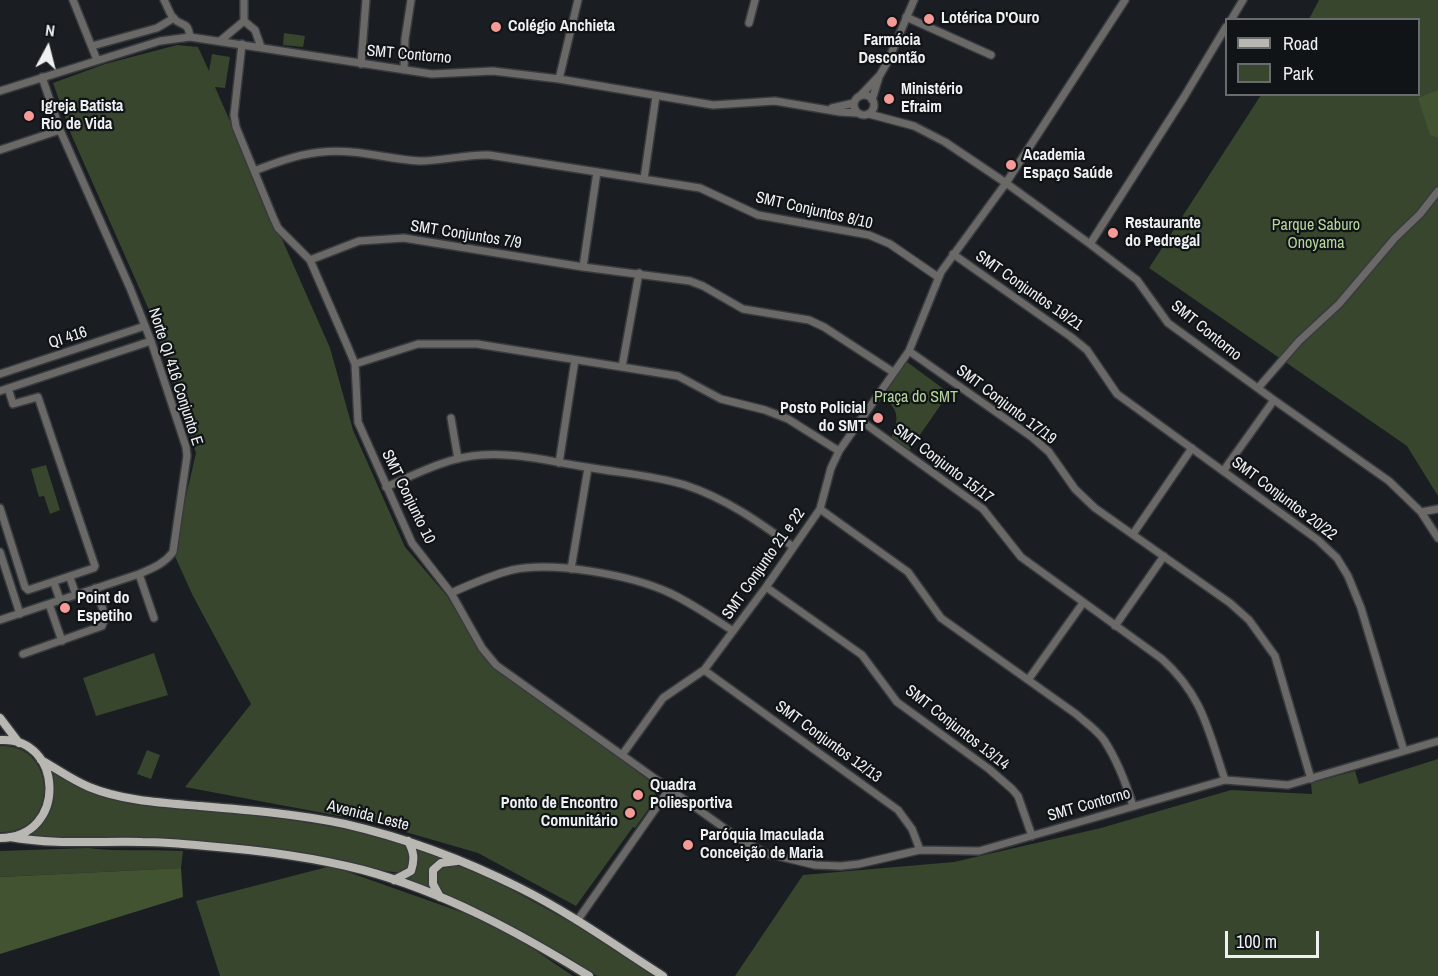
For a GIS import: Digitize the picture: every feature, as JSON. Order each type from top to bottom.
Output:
[{"type":"main road","name":"Avenida Leste","points":[[0,718],[20,743],[41,760],[88,787],[152,802],[305,817],[344,824],[408,841],[460,861],[520,888],[663,976]]},
{"type":"main road","points":[[0,740],[20,743]]},
{"type":"main road","points":[[0,838],[24,833],[35,825],[44,813],[50,800],[51,786],[48,772],[41,760]]},
{"type":"main road","points":[[10,837],[40,842],[144,842],[209,846],[329,863],[394,880],[440,897],[509,929],[589,976]]},
{"type":"main road","points":[[394,880],[411,871],[414,859],[413,849],[408,841]]},
{"type":"main road","points":[[440,897],[433,884],[433,870],[441,863],[460,861]]},
{"type":"street","points":[[73,0],[97,60]]},
{"type":"street","points":[[164,0],[174,18],[185,24],[190,37]]},
{"type":"street","points":[[244,0],[244,21]]},
{"type":"street","points":[[361,64],[366,0]]},
{"type":"street","points":[[404,70],[405,39],[411,0]]},
{"type":"street","points":[[559,79],[578,0]]},
{"type":"street","points":[[749,23],[755,0]]},
{"type":"street","points":[[880,75],[872,107],[862,115],[857,113],[854,103],[880,75],[914,0]]},
{"type":"street","name":"SMT Conjunto 21 e 22","points":[[622,755],[663,698],[704,669],[766,587],[792,546],[820,509],[831,468],[839,451],[909,351],[938,277],[1006,183],[1125,0]]},
{"type":"street","points":[[1232,18],[1243,0]]},
{"type":"street","points":[[906,17],[991,55]]},
{"type":"street","points":[[92,46],[157,28],[174,18]]},
{"type":"street","points":[[220,41],[244,21]]},
{"type":"street","points":[[244,21],[255,30],[261,47]]},
{"type":"street","points":[[157,28],[160,41]]},
{"type":"street","points":[[1090,244],[1225,30]]},
{"type":"street","name":"SMT Contorno","points":[[0,91],[160,41],[190,37],[441,75],[493,71],[559,79],[712,105],[775,102],[857,113]]},
{"type":"street","name":"SMT Conjunto 10","points":[[242,44],[235,122],[254,171],[278,228],[310,260],[355,364],[358,422],[412,543],[451,593],[482,648],[496,665],[741,840],[765,853],[815,866],[841,866],[920,850]]},
{"type":"street","name":"Norte QI 416 Conjunto E","points":[[0,620],[161,565],[173,552],[187,456],[151,341],[60,130],[42,77]]},
{"type":"street","points":[[644,179],[656,96]]},
{"type":"street","points":[[860,96],[867,96],[872,107]]},
{"type":"street","name":"SMT Contorno","points":[[823,108],[854,103]]},
{"type":"street","name":"SMT Contorno","points":[[872,107],[890,119],[914,126],[933,135],[1006,183],[1090,244],[1137,280],[1168,323],[1389,481],[1421,512],[1438,538]]},
{"type":"street","points":[[0,150],[60,130]]},
{"type":"street","name":"SMT Conjuntos 8/10","points":[[254,171],[287,158],[317,151],[350,152],[418,161],[474,154],[644,179],[710,190],[758,215],[869,235],[890,244],[938,277]]},
{"type":"street","points":[[583,267],[597,172]]},
{"type":"street","points":[[1258,388],[1299,341],[1345,297],[1438,191]]},
{"type":"street","name":"SMT Conjuntos 7/9","points":[[310,260],[359,241],[404,238],[583,267],[690,281],[743,309],[809,320],[824,327],[893,372]]},
{"type":"street","name":"SMT Conjuntos 19/21","points":[[953,254],[1080,344],[1087,350],[1117,394],[1192,448]]},
{"type":"street","points":[[622,367],[639,273]]},
{"type":"street","name":"QI 416","points":[[0,374],[145,326]]},
{"type":"street","points":[[0,508],[25,587],[31,591],[93,570],[95,566],[38,397],[13,404],[4,389],[151,341]]},
{"type":"street","points":[[355,364],[418,344],[477,344],[678,376],[721,399],[788,418],[839,451]]},
{"type":"street","name":"SMT Conjunto 17/19","points":[[909,351],[1033,438],[1049,452],[1084,499],[1240,611],[1275,656],[1311,779]]},
{"type":"street","points":[[48,359],[51,375]]},
{"type":"street","points":[[559,462],[575,360]]},
{"type":"street","points":[[33,363],[37,379]]},
{"type":"street","points":[[1224,470],[1274,400]]},
{"type":"street","points":[[451,418],[458,459]]},
{"type":"street","name":"SMT Conjunto 15/17","points":[[860,420],[978,505],[993,520],[1021,557],[1177,672],[1201,708],[1225,780]]},
{"type":"street","points":[[1133,534],[1192,448]]},
{"type":"street","name":"SMT Conjuntos 20/22","points":[[1192,448],[1318,540],[1337,558],[1361,608],[1404,751]]},
{"type":"street","points":[[386,488],[423,470],[458,459],[481,455],[505,455],[559,462],[659,478],[686,486],[745,513],[792,546]]},
{"type":"street","points":[[571,569],[588,468]]},
{"type":"street","points":[[820,509],[908,572],[941,618],[1076,714],[1103,739],[1125,781],[1133,806]]},
{"type":"street","points":[[1421,512],[1438,509]]},
{"type":"street","points":[[0,552],[20,614]]},
{"type":"street","points":[[1114,626],[1164,556]]},
{"type":"street","points":[[451,593],[512,570],[534,567],[571,569],[616,576],[668,592],[695,606],[733,632]]},
{"type":"street","points":[[139,574],[154,618]]},
{"type":"street","points":[[70,578],[76,595]]},
{"type":"street","points":[[54,583],[60,600]]},
{"type":"street","name":"SMT Conjuntos 13/14","points":[[766,587],[862,655],[897,702],[989,769],[1012,789],[1018,796],[1032,836]]},
{"type":"street","points":[[23,654],[102,626],[104,615],[96,588]]},
{"type":"street","points":[[1028,680],[1083,603]]},
{"type":"street","points":[[49,604],[62,641]]},
{"type":"street","name":"SMT Conjuntos 12/13","points":[[704,669],[898,810],[912,829],[920,850]]},
{"type":"street","name":"SMT Contorno","points":[[920,850],[979,851],[1225,780],[1288,785],[1438,741]]},
{"type":"street","points":[[577,921],[670,788]]},
{"type":"green space","name":"Parque Saburo Onoyama","points":[[1319,0],[1438,0],[1438,496],[1407,446],[1149,268],[1260,96],[1420,96],[1420,18],[1310,18]]},
{"type":"green space","points":[[284,33],[305,36],[303,47],[283,45]]},
{"type":"green space","points":[[177,45],[198,47],[209,71],[212,54],[230,57],[225,88],[215,87],[330,348],[353,430],[405,547],[447,596],[479,650],[660,789],[635,828],[633,827],[576,906],[478,853],[371,822],[185,787],[251,704],[193,596],[173,552],[196,453],[153,319],[71,134],[53,83],[105,64]]},
{"type":"green space","points":[[1438,90],[1438,138],[1430,135],[1418,98]]},
{"type":"green space","name":"Praça do SMT","points":[[907,362],[949,393],[908,452],[891,439],[896,425],[896,415],[892,406],[882,395]]},
{"type":"green space","points":[[46,465],[60,510],[50,514],[44,496],[48,495],[39,497],[31,469]]},
{"type":"green space","points":[[154,653],[168,695],[96,716],[83,678]]},
{"type":"green space","points":[[0,746],[19,749],[33,758],[41,772],[44,789],[42,805],[33,819],[20,829],[0,832]]},
{"type":"green space","points":[[147,750],[160,755],[151,779],[137,774]]},
{"type":"green space","points":[[1438,759],[1438,976],[735,976],[803,875],[954,862],[1101,828],[1231,790],[1312,794],[1311,783],[1355,771],[1359,784]]},
{"type":"green space","points":[[43,762],[112,791],[340,828],[401,842],[415,849],[417,859],[416,849],[459,861],[574,924],[654,976],[597,976],[500,921],[443,893],[386,874],[400,873],[208,845],[18,838],[49,804]]},
{"type":"green space","points":[[88,848],[183,851],[181,868],[0,877],[0,851]]},
{"type":"green space","points":[[331,866],[498,925],[573,976],[220,976],[196,901]]},
{"type":"green space","points":[[181,868],[183,897],[0,954],[0,877]]},
{"type":"place","name":"Lotérica D'Ouro","points":[[929,19]]},
{"type":"place","name":"Farmácia Descontão","points":[[892,22]]},
{"type":"place","name":"Colégio Anchieta","points":[[496,27]]},
{"type":"place","name":"Ministério Efraim","points":[[889,99]]},
{"type":"place","name":"Igreja Batista Rio de Vida","points":[[29,116]]},
{"type":"place","name":"Academia Espaço Saúde","points":[[1011,165]]},
{"type":"place","name":"Restaurante do Pedregal","points":[[1113,233]]},
{"type":"place","name":"Posto Policial do SMT","points":[[878,418]]},
{"type":"place","name":"Point do Espetiho","points":[[65,608]]},
{"type":"place","name":"Quadra Poliesportiva","points":[[638,795]]},
{"type":"place","name":"Ponto de Encontro Comunitário","points":[[630,813]]},
{"type":"place","name":"Paróquia Imaculada Conceição de Maria","points":[[688,845]]}]
